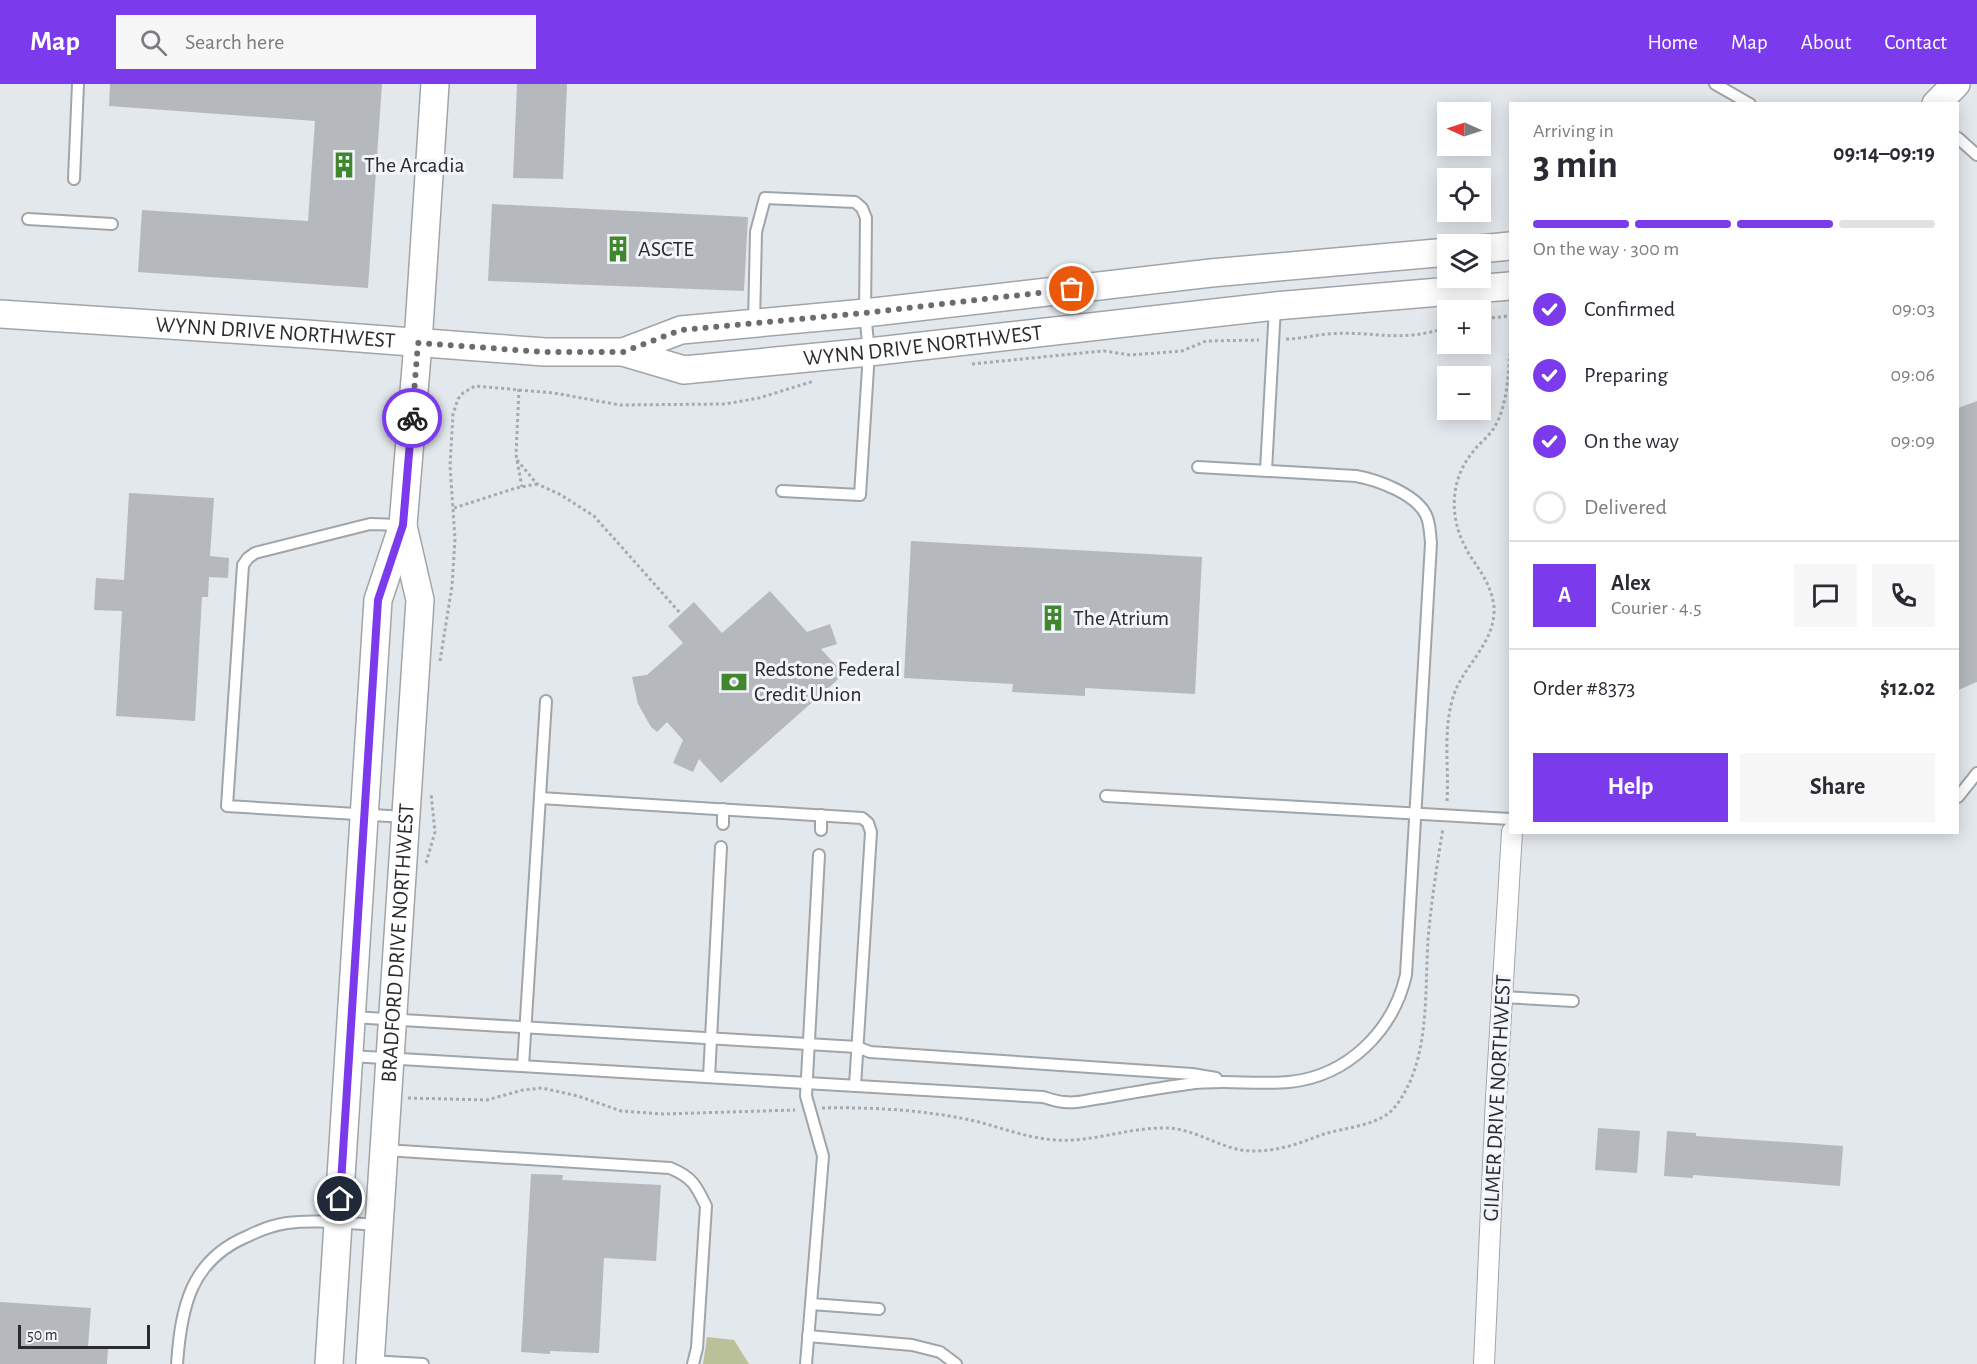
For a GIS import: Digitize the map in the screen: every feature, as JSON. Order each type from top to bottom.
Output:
[{"type":"street","name":"BRADFORD DRIVE NORTHWEST","points":[[329,1364],[378,600],[403,525],[435,84]]},
{"type":"street","points":[[1938,102],[1956,84]]},
{"type":"street","points":[[1491,248],[1509,246]]},
{"type":"street","name":"WYNN DRIVE NORTHWEST","points":[[623,352],[681,330],[865,313],[1211,273],[1437,253]]},
{"type":"street","name":"WYNN DRIVE NORTHWEST","points":[[0,314],[545,352],[623,352],[684,370],[869,352],[1275,306],[1509,286]]},
{"type":"street","name":"BRADFORD DRIVE NORTHWEST","points":[[370,1363],[420,600],[403,525]]},
{"type":"street","name":"GILMER DRIVE NORTHWEST","points":[[1484,1364],[1512,834]]},
{"type":"lane","points":[[74,179],[78,84]]},
{"type":"lane","points":[[1715,84],[1746,102]]},
{"type":"lane","points":[[1959,139],[1977,155]]},
{"type":"lane","points":[[754,323],[756,232],[765,198],[855,202],[866,218],[865,313],[869,352],[860,495],[782,491]]},
{"type":"lane","points":[[28,219],[112,224]]},
{"type":"lane","points":[[1266,470],[1275,306]]},
{"type":"lane","points":[[349,1056],[1043,1097],[1067,1103],[1191,1084],[1269,1083],[1317,1077],[1352,1059],[1377,1035],[1396,1004],[1406,975],[1431,543],[1426,515],[1410,498],[1369,479],[1356,476],[1198,467]]},
{"type":"lane","points":[[403,525],[370,524],[255,554],[248,558],[243,566],[227,806],[406,818]]},
{"type":"lane","points":[[523,1066],[546,701]]},
{"type":"lane","points":[[1959,796],[1977,772]]},
{"type":"lane","points":[[1106,796],[1509,819]]},
{"type":"lane","points":[[540,798],[862,818],[868,823],[871,832],[855,1086]]},
{"type":"lane","points":[[723,809],[723,824]]},
{"type":"lane","points":[[821,815],[821,830]]},
{"type":"lane","points":[[709,1077],[721,848]]},
{"type":"lane","points":[[806,1364],[823,1156],[808,1109],[806,1083],[819,855]]},
{"type":"lane","points":[[1503,997],[1573,1001]]},
{"type":"lane","points":[[352,1017],[857,1047],[870,1052],[1192,1074],[1234,1082]]},
{"type":"lane","points":[[385,1150],[670,1168],[685,1174],[698,1188],[706,1206],[697,1348],[693,1364]]},
{"type":"lane","points":[[177,1364],[184,1309],[193,1283],[211,1259],[223,1248],[262,1230],[286,1223],[380,1225]]},
{"type":"lane","points":[[811,1304],[879,1309]]},
{"type":"lane","points":[[808,1336],[912,1345],[940,1352],[956,1364]]},
{"type":"lane","points":[[370,1363],[423,1364]]},
{"type":"path","points":[[1491,318],[1509,316]]},
{"type":"path","points":[[968,365],[1104,351],[1130,355],[1182,351],[1206,340],[1302,339],[1328,334],[1406,337],[1437,330]]},
{"type":"path","points":[[406,1098],[479,1100],[542,1088],[578,1096],[621,1111],[663,1114],[878,1108],[908,1110],[974,1121],[1045,1139],[1090,1139],[1142,1129],[1180,1129],[1239,1149],[1260,1151],[1283,1148],[1373,1121],[1389,1113],[1407,1088],[1415,1068],[1427,1007],[1428,940],[1448,799],[1446,743],[1452,699],[1458,682],[1485,642],[1492,625],[1494,607],[1484,575],[1469,553],[1455,522],[1455,493],[1458,475],[1467,460],[1494,429],[1501,414],[1509,360]]},
{"type":"path","points":[[440,662],[452,586],[455,539],[451,485],[453,414],[458,399],[463,393],[475,386],[554,393],[620,405],[664,406],[744,402],[818,380]]},
{"type":"path","points":[[519,389],[516,460],[522,487]]},
{"type":"path","points":[[516,460],[537,484],[561,495],[594,516],[681,614]]},
{"type":"path","points":[[454,508],[537,484]]},
{"type":"path","points":[[426,866],[435,832],[431,783]]},
{"type":"green space","points":[[707,1337],[734,1340],[749,1364],[703,1364]]},
{"type":"building","name":"The Arcadia","points":[[110,84],[382,84],[368,288],[138,272],[142,210],[308,221],[315,121],[109,106]]},
{"type":"building","points":[[517,84],[567,84],[563,179],[513,178]]},
{"type":"building","name":"ASCTE","points":[[492,204],[748,217],[744,291],[488,281]]},
{"type":"building","points":[[1977,401],[1977,682],[1959,690],[1959,408]]},
{"type":"building","points":[[129,493],[214,498],[210,556],[229,558],[228,578],[209,577],[208,597],[202,597],[195,721],[116,716],[122,611],[94,610],[96,578],[124,580]]},
{"type":"building","name":"The Atrium","points":[[911,541],[1202,557],[1195,694],[1085,688],[1085,696],[1012,692],[1013,684],[904,678]]},
{"type":"building","name":"Redstone Federal Credit Union","points":[[770,591],[807,632],[830,624],[837,644],[821,649],[844,674],[721,783],[699,759],[693,772],[673,763],[683,740],[667,722],[657,732],[651,727],[638,704],[632,677],[647,675],[683,643],[668,626],[694,602],[722,633]]},
{"type":"building","points":[[1598,1128],[1640,1131],[1637,1173],[1595,1170]]},
{"type":"building","points":[[1667,1131],[1696,1133],[1696,1136],[1843,1146],[1840,1186],[1693,1175],[1693,1178],[1664,1176]]},
{"type":"building","points":[[531,1174],[563,1175],[562,1180],[661,1185],[656,1261],[604,1258],[599,1353],[521,1352]]},
{"type":"building","points":[[0,1302],[91,1308],[88,1347],[108,1348],[107,1364],[0,1364]]},
{"type":"way so far","points":[[412,418],[418,343],[545,352],[623,352],[681,330],[865,313],[1072,289]]},
{"type":"place","name":"The Arcadia","points":[[344,165]]},
{"type":"place","name":"ASCTE","points":[[618,249]]},
{"type":"place","name":"The Atrium","points":[[1053,618]]},
{"type":"place","name":"Redstone Federal Credit Union","points":[[734,682]]},
{"type":"route","points":[[340,1199],[378,600],[403,525],[412,418]]}]
